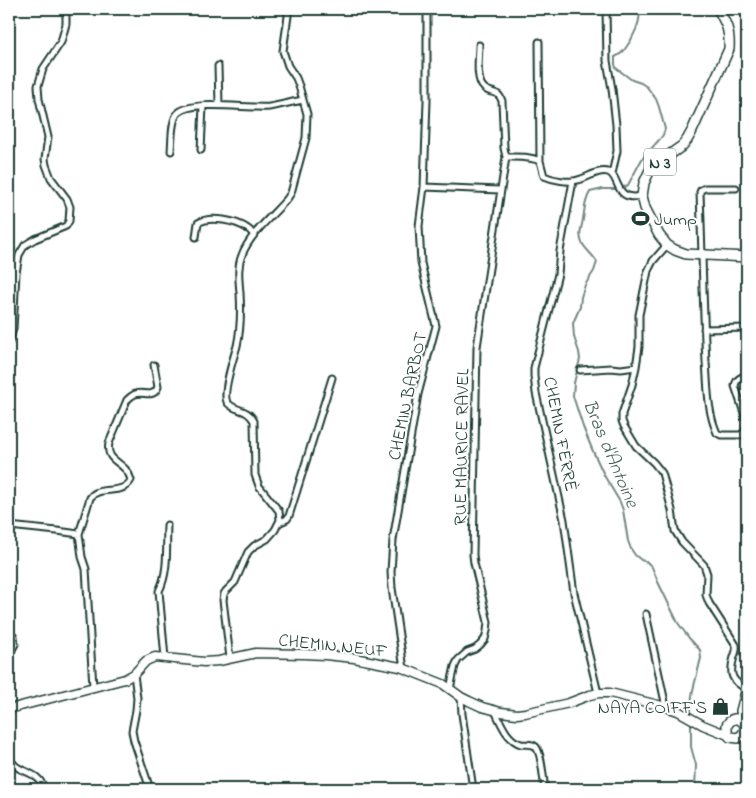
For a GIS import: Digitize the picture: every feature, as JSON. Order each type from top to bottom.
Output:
[{"type":"main road","name":"N 3","points":[[667,245],[650,220],[645,208],[642,196],[644,183],[649,172],[656,165],[682,146],[687,140],[717,78],[729,49],[730,37],[727,24],[718,9]]},
{"type":"main road","points":[[667,245],[686,254],[747,257]]},
{"type":"main road","name":"CHEMIN NEUF","points":[[9,709],[125,679],[134,674],[146,661],[155,657],[204,662],[264,653],[317,654],[354,658],[404,669],[443,684],[461,697],[495,711],[517,714],[525,713],[569,703],[598,693],[610,693],[666,706],[728,735]]},
{"type":"main road","points":[[745,732],[736,738],[730,737],[726,730],[742,697],[747,691]]},
{"type":"main road","points":[[745,732],[742,712],[747,691]]},
{"type":"main road","points":[[708,727],[739,719],[745,732]]},
{"type":"street","points":[[9,342],[13,329],[16,273],[19,255],[25,245],[66,226],[69,221],[70,207],[67,199],[51,178],[46,165],[48,137],[39,99],[38,86],[43,69],[62,42],[66,24],[66,9]]},
{"type":"street","points":[[230,658],[223,600],[224,594],[235,582],[248,552],[254,546],[267,539],[275,530],[280,517],[279,511],[259,486],[255,474],[254,421],[246,412],[233,407],[227,402],[226,396],[230,369],[239,333],[241,312],[239,262],[254,234],[288,199],[306,138],[307,114],[296,78],[288,66],[284,51],[288,9]]},
{"type":"street","name":"CHEMIN BARBOT","points":[[404,669],[392,588],[393,540],[418,394],[436,326],[421,263],[419,226],[424,187],[427,101],[427,9]]},
{"type":"street","points":[[606,9],[608,61],[617,152],[612,174],[618,187],[624,194],[630,197],[642,196]]},
{"type":"street","points":[[539,42],[540,161],[544,176],[572,181],[602,172],[612,174]]},
{"type":"street","name":"RUE MAURICE RAVEL","points":[[450,689],[458,660],[467,652],[475,649],[485,639],[488,627],[473,555],[477,347],[506,157],[502,101],[497,93],[486,90],[482,86],[479,78],[479,45]]},
{"type":"street","points":[[218,66],[219,105]]},
{"type":"street","points":[[171,151],[174,120],[178,113],[184,110],[219,105],[269,107],[303,100]]},
{"type":"street","points":[[201,150],[203,106]]},
{"type":"street","points":[[506,157],[531,158],[540,161]]},
{"type":"street","name":"CHEMIN FÈRRÈ","points":[[572,181],[558,274],[536,360],[534,376],[536,393],[564,520],[574,594],[598,693]]},
{"type":"street","points":[[424,187],[500,190]]},
{"type":"street","points":[[736,188],[705,188],[700,192],[704,329],[709,407],[713,424],[717,433],[721,435],[741,435],[745,431],[747,424],[735,386],[738,379],[747,375]]},
{"type":"street","points":[[196,237],[198,223],[207,219],[237,223],[254,234]]},
{"type":"street","points":[[667,245],[653,261],[648,271],[639,315],[639,347],[636,367],[622,414],[624,426],[636,446],[662,473],[672,510],[675,531],[682,542],[704,565],[707,574],[706,595],[709,604],[736,645],[731,670],[732,677],[735,682],[747,691]]},
{"type":"street","points":[[704,329],[747,328]]},
{"type":"street","points":[[93,687],[86,569],[82,557],[79,534],[90,498],[93,494],[121,489],[131,480],[126,468],[114,460],[108,448],[127,400],[137,394],[154,394],[157,390],[154,365]]},
{"type":"street","points":[[580,370],[636,367]]},
{"type":"street","points":[[278,523],[289,516],[332,378]]},
{"type":"street","points":[[165,658],[159,590],[164,582],[167,525]]},
{"type":"street","points":[[9,526],[79,534]]},
{"type":"street","points":[[646,614],[666,706]]},
{"type":"street","points":[[9,632],[14,636],[15,644],[9,655]]},
{"type":"street","points":[[134,674],[137,698],[132,731],[150,789]]},
{"type":"street","points":[[461,697],[473,789]]},
{"type":"street","points":[[495,711],[509,737],[522,744],[535,746],[538,752],[545,789]]},
{"type":"street","points":[[9,757],[11,763],[16,767],[34,774],[44,789]]},
{"type":"waterway","name":"Bras d'Antoine","points":[[639,9],[640,14],[636,30],[631,41],[621,54],[615,57],[615,64],[616,68],[632,80],[647,87],[656,99],[665,129],[663,135],[642,159],[628,185],[620,189],[603,189],[590,192],[587,199],[580,236],[582,243],[597,262],[594,271],[585,285],[580,307],[573,323],[574,337],[580,359],[573,396],[592,449],[605,477],[620,502],[631,549],[635,555],[652,567],[678,623],[700,650],[701,658],[693,690],[691,716]]},
{"type":"waterway","name":"Bras d'Antoine","points":[[691,721],[691,747],[696,765],[695,789]]},
{"type":"place","name":"Jump","points":[[640,219]]},
{"type":"place","name":"NAYA COIFF'S","points":[[721,707]]}]
